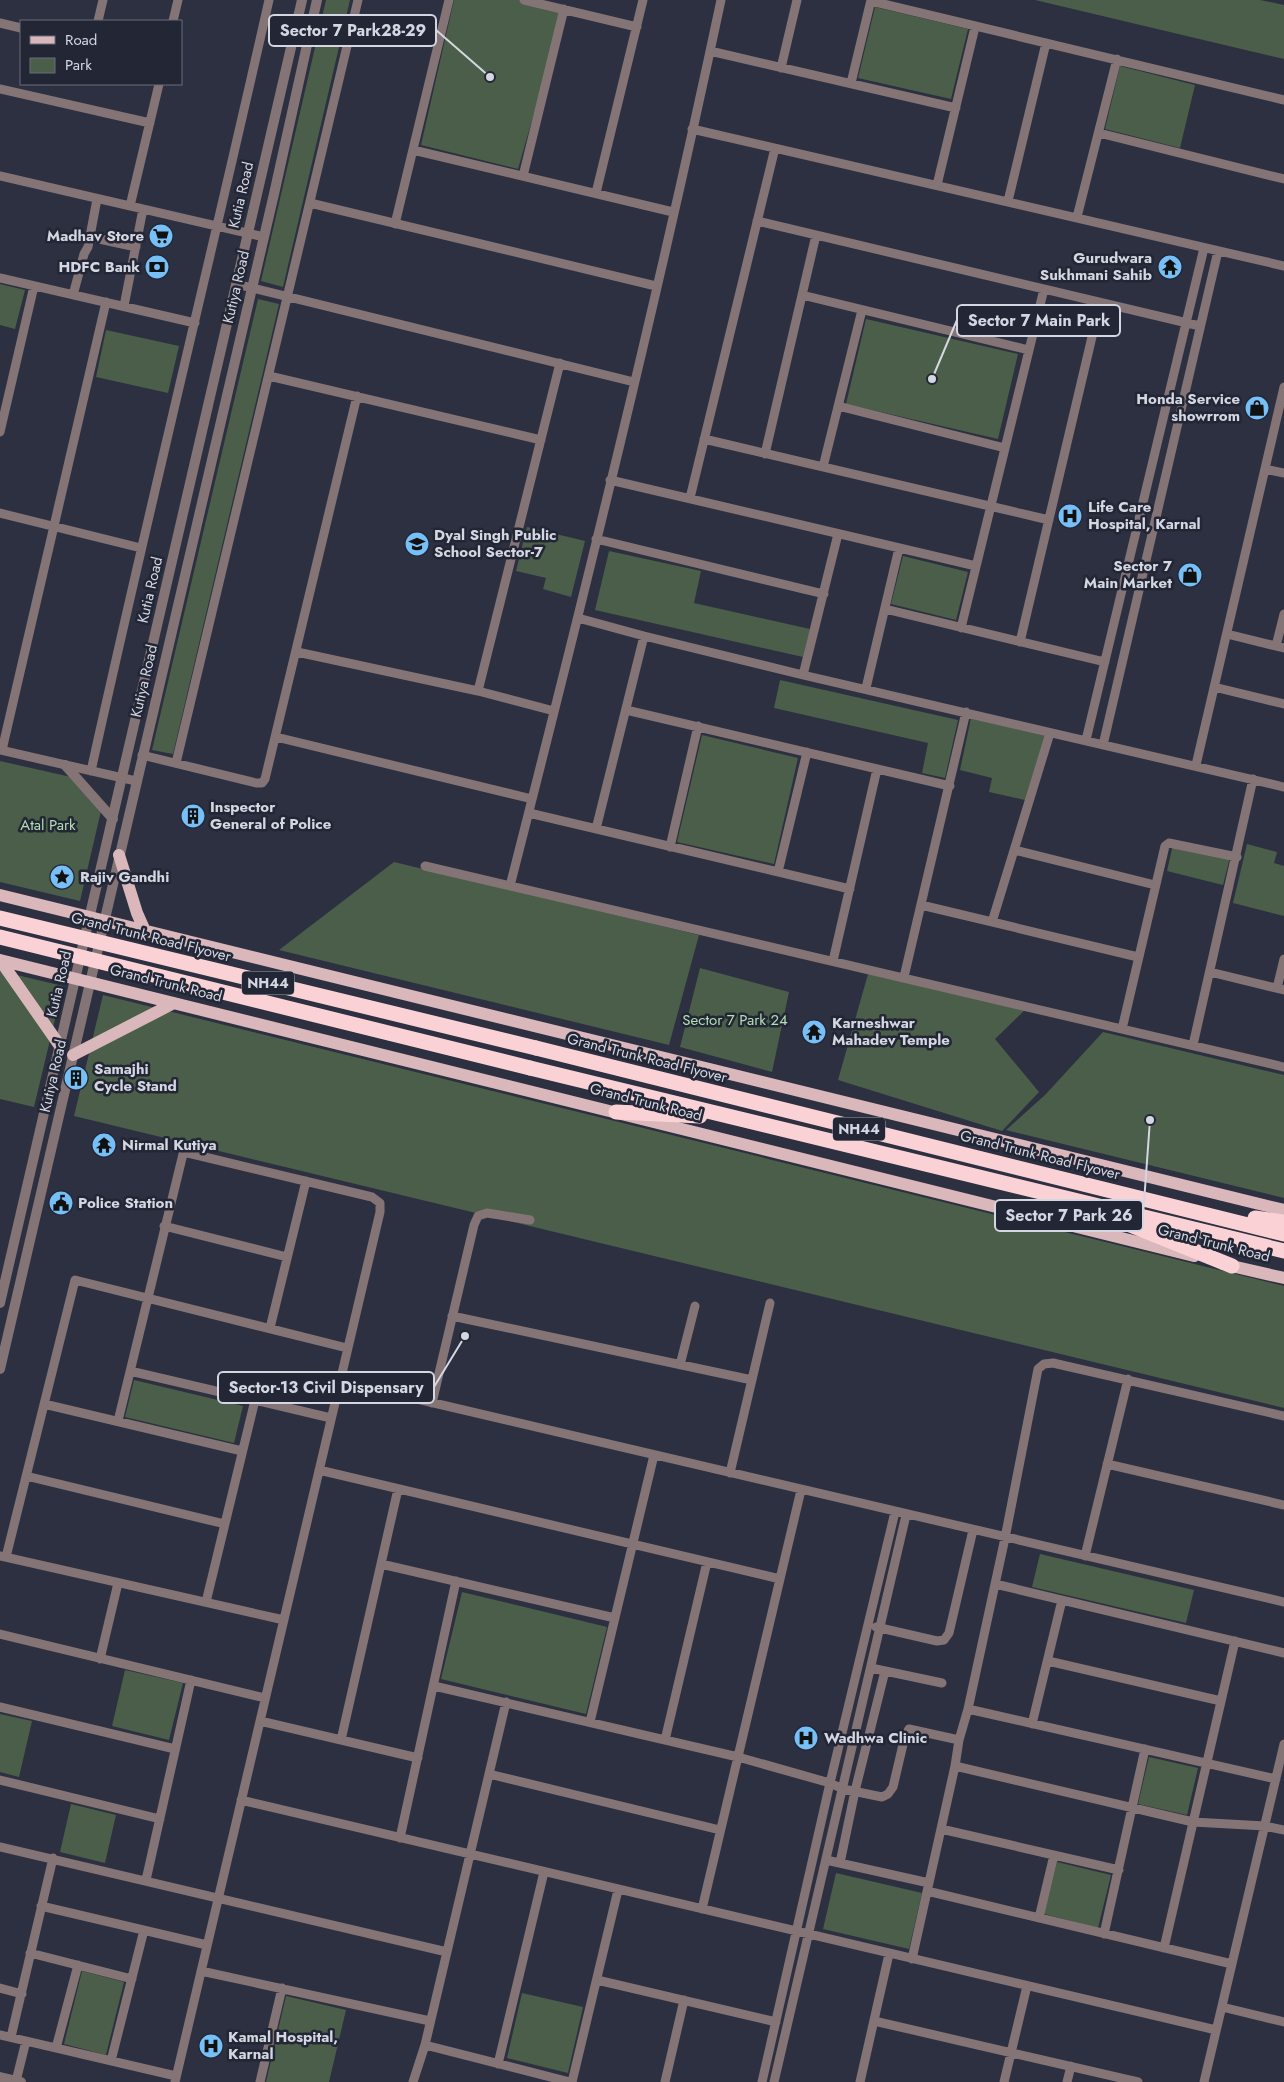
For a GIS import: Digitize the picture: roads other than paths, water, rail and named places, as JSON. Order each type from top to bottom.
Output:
[{"type":"highway","name":"Grand Trunk Road Flyover","points":[[0,918],[536,1048],[1284,1234]]},
{"type":"highway","name":"NH44","points":[[0,937],[1284,1251]]},
{"type":"highway","points":[[616,1112],[734,1117]]},
{"type":"highway","points":[[1086,1203],[1105,1215],[1232,1266]]},
{"type":"highway","points":[[1182,1209],[1284,1222]]},
{"type":"main road","points":[[118,860],[145,931]]},
{"type":"main road","points":[[0,896],[1284,1210]]},
{"type":"main road","points":[[0,960],[60,1046]]},
{"type":"main road","name":"Grand Trunk Road","points":[[0,960],[1284,1278]]},
{"type":"main road","points":[[73,1055],[174,1003]]},
{"type":"street","points":[[98,20],[103,0]]},
{"type":"street","points":[[173,20],[178,0]]},
{"type":"street","points":[[90,771],[270,0]]},
{"type":"street","name":"Kutia Road","points":[[0,1303],[302,0]]},
{"type":"street","name":"Kutiya Road","points":[[0,1369],[264,237],[317,0]]},
{"type":"street","points":[[176,763],[358,0]]},
{"type":"street","points":[[395,224],[449,0]]},
{"type":"street","points":[[524,0],[637,27]]},
{"type":"street","points":[[596,193],[643,0]]},
{"type":"street","points":[[510,886],[578,618],[634,382],[720,0]]},
{"type":"street","points":[[781,68],[797,0]]},
{"type":"street","points":[[852,83],[871,1],[1284,100]]},
{"type":"street","points":[[523,176],[564,10]]},
{"type":"street","points":[[0,23],[20,28]]},
{"type":"street","points":[[937,185],[975,27]]},
{"type":"street","points":[[1008,201],[1046,43]]},
{"type":"street","points":[[710,51],[956,108]]},
{"type":"street","points":[[1077,217],[1117,59]]},
{"type":"street","points":[[130,206],[159,85]]},
{"type":"street","points":[[0,89],[150,123]]},
{"type":"street","points":[[692,129],[1284,266]]},
{"type":"street","points":[[1099,132],[1284,179]]},
{"type":"street","points":[[690,498],[775,148]]},
{"type":"street","points":[[413,150],[673,212]]},
{"type":"street","points":[[0,176],[264,237]]},
{"type":"street","points":[[73,295],[90,237],[97,199]]},
{"type":"street","points":[[310,203],[656,286]]},
{"type":"street","points":[[124,306],[144,209]]},
{"type":"street","points":[[757,221],[1200,326]]},
{"type":"street","points":[[765,454],[816,235]]},
{"type":"street","points":[[90,237],[136,247]]},
{"type":"street","points":[[1086,740],[1204,248]]},
{"type":"street","points":[[1103,745],[1218,251]]},
{"type":"street","points":[[0,278],[195,323]]},
{"type":"street","points":[[236,284],[634,382]]},
{"type":"street","points":[[0,431],[34,286]]},
{"type":"street","points":[[961,628],[1044,289]]},
{"type":"street","points":[[802,295],[1029,350]]},
{"type":"street","points":[[106,302],[1,750],[136,781]]},
{"type":"street","points":[[1020,642],[1100,303]]},
{"type":"street","points":[[823,467],[862,310]]},
{"type":"street","points":[[478,692],[560,363]]},
{"type":"street","points":[[269,376],[540,440]]},
{"type":"street","points":[[1196,765],[1265,469],[1281,410],[1284,387]]},
{"type":"street","points":[[142,755],[262,783],[265,779],[357,396]]},
{"type":"street","points":[[838,406],[1005,448]]},
{"type":"street","points":[[704,439],[1049,520]]},
{"type":"street","points":[[1158,440],[1173,444]]},
{"type":"street","points":[[1265,469],[1284,473]]},
{"type":"street","points":[[610,480],[976,566]]},
{"type":"street","points":[[0,513],[141,548]]},
{"type":"street","points":[[804,675],[838,534]]},
{"type":"street","points":[[596,539],[824,594]]},
{"type":"street","points":[[866,688],[899,548]]},
{"type":"street","points":[[1127,571],[1142,575]]},
{"type":"street","points":[[885,609],[1105,662]]},
{"type":"street","points":[[1227,634],[1280,647],[1284,614]]},
{"type":"street","points":[[578,618],[804,675],[1284,787]]},
{"type":"street","points":[[596,829],[644,636]]},
{"type":"street","points":[[297,652],[478,692],[554,711]]},
{"type":"street","points":[[1214,687],[1284,704]]},
{"type":"street","points":[[626,710],[950,786]]},
{"type":"street","points":[[904,977],[966,712]]},
{"type":"street","points":[[670,846],[698,726]]},
{"type":"street","points":[[992,922],[1050,733]]},
{"type":"street","points":[[276,737],[532,800]]},
{"type":"street","points":[[778,872],[807,752]]},
{"type":"street","points":[[65,765],[113,819]]},
{"type":"street","points":[[833,960],[877,769]]},
{"type":"street","points":[[1193,1045],[1254,779]]},
{"type":"street","points":[[529,813],[850,889]]},
{"type":"street","points":[[1122,1029],[1166,844],[1237,857]]},
{"type":"street","points":[[1015,850],[1156,885]]},
{"type":"street","points":[[103,863],[118,860]]},
{"type":"street","points":[[425,866],[1284,1067]]},
{"type":"street","points":[[921,905],[1138,957]]},
{"type":"street","points":[[1210,972],[1281,989],[1284,959]]},
{"type":"street","points":[[67,1016],[81,1020]]},
{"type":"street","points":[[44,1115],[58,1119]]},
{"type":"street","points":[[0,2035],[111,2061],[176,2079],[380,1212],[380,1203],[372,1197],[188,1153],[183,1154],[118,1421]]},
{"type":"street","points":[[270,1328],[306,1181]]},
{"type":"street","points":[[432,1403],[474,1225],[478,1216],[487,1213],[530,1220]]},
{"type":"street","points":[[164,1226],[287,1257]]},
{"type":"street","points":[[284,1620],[3,1557],[26,1476],[75,1280],[348,1348]]},
{"type":"street","points":[[730,1473],[770,1303]]},
{"type":"street","points":[[680,1365],[695,1306]]},
{"type":"street","points":[[452,1316],[752,1380]]},
{"type":"street","points":[[912,1959],[955,1766],[958,1740],[968,1709],[1005,1538],[1038,1369],[1044,1364],[1053,1363],[1284,1416]]},
{"type":"street","points":[[130,1371],[331,1418]]},
{"type":"street","points":[[1085,1556],[1128,1380]]},
{"type":"street","points":[[340,1381],[1284,1602]]},
{"type":"street","points":[[206,1602],[254,1400]]},
{"type":"street","points":[[44,1404],[242,1451]]},
{"type":"street","points":[[590,1722],[654,1455]]},
{"type":"street","points":[[1108,1464],[1284,1505]]},
{"type":"street","points":[[319,1470],[780,1579]]},
{"type":"street","points":[[26,1476],[225,1524]]},
{"type":"street","points":[[341,1740],[398,1489]]},
{"type":"street","points":[[702,1909],[801,1490]]},
{"type":"street","points":[[762,2082],[830,1783],[895,1512]]},
{"type":"street","points":[[774,2082],[906,1515]]},
{"type":"street","points":[[868,1626],[937,1641],[944,1640],[949,1633],[973,1530]]},
{"type":"street","points":[[664,1740],[707,1562]]},
{"type":"street","points":[[381,1564],[615,1618]]},
{"type":"street","points":[[100,1659],[118,1582]]},
{"type":"street","points":[[400,1838],[456,1582]]},
{"type":"street","points":[[995,1584],[1284,1652]]},
{"type":"street","points":[[1032,1724],[1062,1600]]},
{"type":"street","points":[[0,1634],[265,1698]]},
{"type":"street","points":[[1164,1948],[1235,1641]]},
{"type":"street","points":[[1048,1662],[1221,1701]]},
{"type":"street","points":[[871,1668],[942,1683]]},
{"type":"street","points":[[840,1863],[855,1791],[885,1671]]},
{"type":"street","points":[[146,1880],[191,1680]]},
{"type":"street","points":[[434,1686],[738,1757],[830,1783],[842,1789],[882,1797],[893,1788],[905,1736],[909,1730],[958,1740]]},
{"type":"street","points":[[413,2082],[425,2045],[506,1702]]},
{"type":"street","points":[[0,1707],[175,1749]]},
{"type":"street","points":[[968,1709],[1276,1779]]},
{"type":"street","points":[[260,1721],[418,1758]]},
{"type":"street","points":[[1204,2082],[1284,1746]]},
{"type":"street","points":[[1104,1934],[1146,1750]]},
{"type":"street","points":[[955,1766],[1193,1822],[1265,1826],[1284,1830]]},
{"type":"street","points":[[489,1774],[720,1830]]},
{"type":"street","points":[[0,1780],[160,1819]]},
{"type":"street","points":[[241,1800],[1216,2030]]},
{"type":"street","points":[[941,1829],[1118,1870]]},
{"type":"street","points":[[1,1850],[53,1858],[447,1952]]},
{"type":"street","points":[[1039,1918],[1054,1855]]},
{"type":"street","points":[[11,2037],[53,1858]]},
{"type":"street","points":[[826,1860],[1039,1918],[1232,1964]]},
{"type":"street","points":[[498,2064],[544,1872]]},
{"type":"street","points":[[425,2045],[571,2082],[618,1890]]},
{"type":"street","points":[[41,1906],[207,1945]]},
{"type":"street","points":[[111,2061],[144,1930]]},
{"type":"street","points":[[30,1953],[132,1979]]},
{"type":"street","points":[[862,2082],[889,1954]]},
{"type":"street","points":[[56,2048],[78,1965]]},
{"type":"street","points":[[201,1971],[430,2021]]},
{"type":"street","points":[[597,1980],[776,2022]]},
{"type":"street","points":[[1004,2082],[1026,1986]]},
{"type":"street","points":[[0,1988],[22,1994]]},
{"type":"street","points":[[260,2082],[282,1988]]},
{"type":"street","points":[[665,2082],[684,2000]]},
{"type":"street","points":[[1222,2007],[1284,2022]]},
{"type":"street","points":[[874,2020],[1133,2081]]},
{"type":"street","points":[[0,2077],[18,2082],[26,2041]]},
{"type":"street","points":[[1067,2082],[1071,2066]]},
{"type":"place","name":"Sector 7 Park28-29","points":[[490,77]]},
{"type":"place","name":"Madhav Store","points":[[161,236]]},
{"type":"place","name":"HDFC Bank","points":[[157,267]]},
{"type":"place","name":"Gurudwara Sukhmani Sahib","points":[[1170,267]]},
{"type":"place","name":"Sector 7 Main Park","points":[[932,379]]},
{"type":"place","name":"Honda Service showrrom","points":[[1257,408]]},
{"type":"place","name":"Life Care Hospital, Karnal","points":[[1070,516]]},
{"type":"place","name":"Dyal Singh Public School Sector-7","points":[[417,544]]},
{"type":"place","name":"Sector 7 Main Market","points":[[1190,575]]},
{"type":"place","name":"Inspector General of Police","points":[[193,816]]},
{"type":"place","name":"Rajiv Gandhi","points":[[62,877]]},
{"type":"place","name":"Karneshwar Mahadev Temple","points":[[814,1032]]},
{"type":"place","name":"Samajhi Cycle Stand","points":[[76,1078]]},
{"type":"place","name":"Sector 7 Park 26","points":[[1150,1120]]},
{"type":"place","name":"Nirmal Kutiya","points":[[104,1145]]},
{"type":"place","name":"Police Station","points":[[61,1203]]},
{"type":"place","name":"Sector-13 Civil Dispensary","points":[[465,1336]]},
{"type":"place","name":"Wadhwa Clinic","points":[[806,1738]]},
{"type":"place","name":"Kamal Hospital, Karnal","points":[[211,2046]]},
{"type":"park label","name":"Atal Park","points":[[48,825]]},
{"type":"park label","name":"Sector 7 Park 24","points":[[735,1020]]}]
